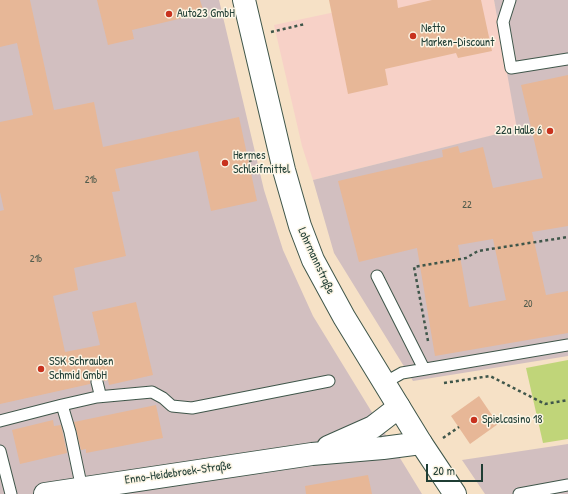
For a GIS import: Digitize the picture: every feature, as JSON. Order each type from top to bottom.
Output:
[{"type":"street","name":"Lohrmannstraße","points":[[244,0],[284,170],[300,226],[313,260],[344,317],[384,383],[455,494]]},
{"type":"street","name":"Enno-Heidebroek-Straße","points":[[312,454],[373,427],[399,407]]},
{"type":"street","name":"Enno-Heidebroek-Straße","points":[[45,494],[312,454],[421,443]]},
{"type":"lane","points":[[510,0],[502,22],[511,68],[568,59]]},
{"type":"lane","points":[[377,276],[428,368]]},
{"type":"lane","points":[[384,383],[402,373],[568,345]]},
{"type":"lane","points":[[0,421],[97,397],[152,392],[163,398],[172,406],[192,408],[329,381]]},
{"type":"lane","points":[[97,382],[100,394],[97,397]]},
{"type":"lane","points":[[62,405],[70,432],[82,489]]},
{"type":"lane","points":[[0,451],[12,494]]},
{"type":"lane","points":[[519,494],[568,486]]},
{"type":"path","points":[[271,32],[305,24]]},
{"type":"path","points":[[249,161],[257,159]]},
{"type":"path","points":[[428,368],[414,267],[466,258],[478,250],[568,237]]},
{"type":"path","points":[[438,384],[490,376],[545,404],[568,400]]},
{"type":"shaded area","points":[[0,0],[219,0],[264,190],[283,250],[313,316],[422,494],[0,494]]},
{"type":"shaded area","points":[[392,0],[494,0],[518,129],[313,180],[302,146],[274,25]]},
{"type":"shaded area","points":[[494,0],[568,0],[568,356],[413,381],[334,253],[313,180],[517,129]]},
{"type":"shaded area","points":[[568,444],[568,494],[485,494],[462,460]]},
{"type":"green space","points":[[568,360],[568,439],[543,443],[526,368]]},
{"type":"building","points":[[0,0],[30,0],[54,110],[94,102],[103,147],[239,117],[257,201],[211,211],[198,151],[115,169],[120,191],[112,192],[126,256],[74,268],[78,290],[53,296],[65,352],[100,345],[92,312],[136,302],[153,375],[109,385],[108,380],[104,381],[102,377],[96,375],[90,380],[90,384],[0,404],[0,211],[4,210],[0,192],[0,122],[33,115],[17,43],[0,47]]},
{"type":"building","points":[[97,0],[200,0],[204,13],[132,30],[134,39],[108,45]]},
{"type":"building","name":"Netto Marken-Discount","points":[[329,0],[397,0],[398,8],[432,0],[481,0],[492,51],[458,58],[456,53],[385,69],[388,85],[348,94]]},
{"type":"building","points":[[568,75],[568,226],[532,232],[546,295],[568,291],[568,333],[435,356],[417,248],[359,262],[338,181],[443,157],[442,150],[458,146],[460,153],[483,147],[493,188],[543,178],[521,85]],"holes":[[[493,239],[506,300],[469,307],[458,245]]]},
{"type":"building","name":"Spielcasino 18","points":[[479,396],[498,424],[470,444],[451,416]]},
{"type":"building","points":[[156,405],[163,438],[86,453],[86,449],[81,450],[74,422]]},
{"type":"building","points":[[53,420],[54,426],[61,425],[67,453],[20,464],[12,430]]},
{"type":"building","points":[[368,475],[372,494],[306,494],[305,486]]},
{"type":"place","name":"Auto23 GmbH","points":[[169,14]]},
{"type":"place","name":"Netto Marken-Discount","points":[[413,36]]},
{"type":"place","name":"22a Halle 6","points":[[550,131]]},
{"type":"place","name":"Hermes Schleifmittel","points":[[225,163]]},
{"type":"place","name":"SSK Schrauben Schmid GmbH","points":[[41,369]]},
{"type":"place","name":"Spielcasino 18","points":[[474,420]]}]
